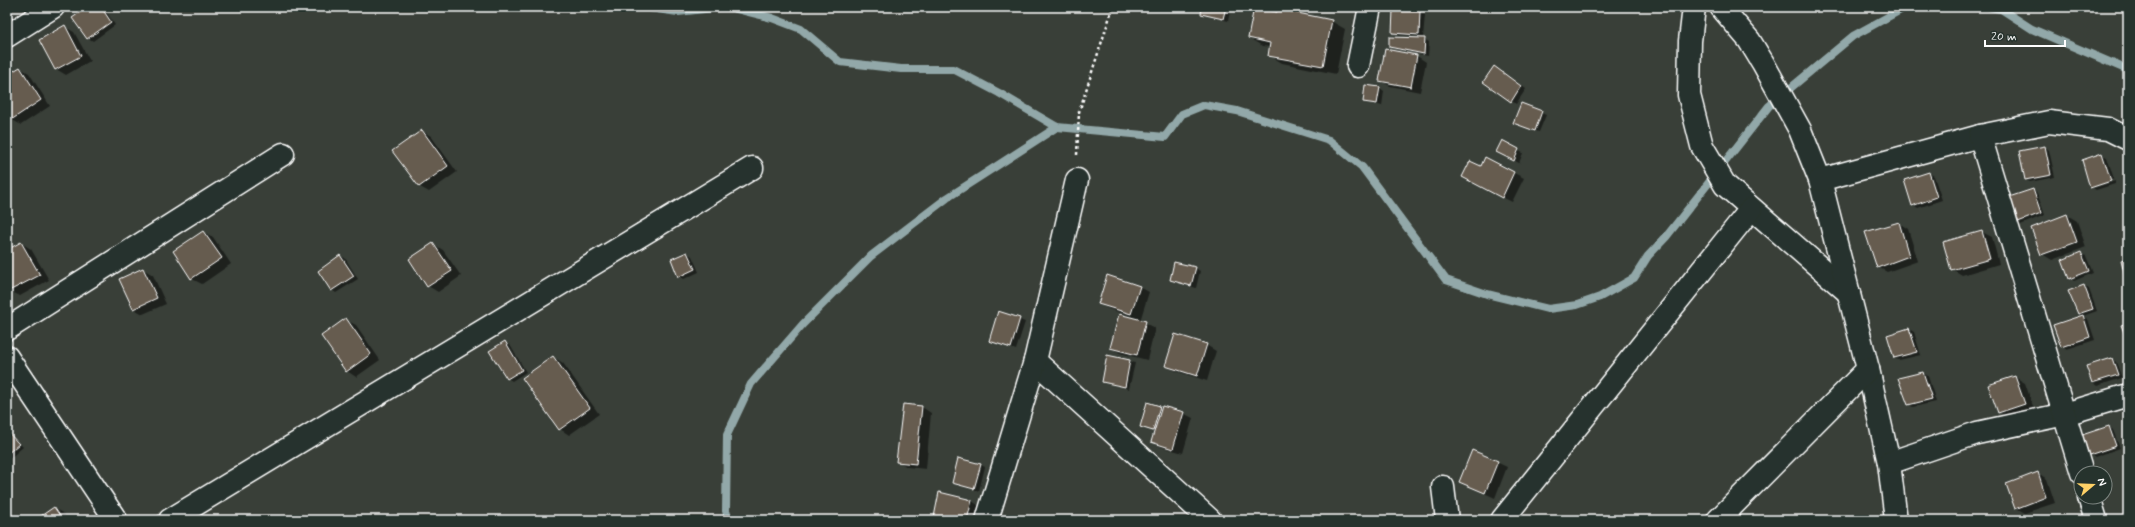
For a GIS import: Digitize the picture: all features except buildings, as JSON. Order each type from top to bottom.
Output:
[{"type":"street","points":[[7,36],[53,7]]},
{"type":"street","points":[[1358,66],[1370,7]]},
{"type":"street","points":[[1694,7],[1690,41],[1689,95],[1702,146],[1726,185],[1751,209],[1849,293]]},
{"type":"street","points":[[1721,7],[1749,40],[1763,63],[1800,130],[1820,180],[1868,369],[1889,463],[1896,520]]},
{"type":"street","points":[[1820,180],[1980,136],[2050,122],[2108,129],[2128,139]]},
{"type":"street","points":[[1980,136],[2080,465]]},
{"type":"street","points":[[7,329],[283,154]]},
{"type":"street","points":[[170,520],[752,168]]},
{"type":"street","points":[[987,520],[1035,361],[1077,180]]},
{"type":"street","points":[[1502,520],[1751,209]]},
{"type":"street","points":[[7,357],[116,520]]},
{"type":"street","points":[[1035,361],[1210,520]]},
{"type":"street","points":[[1718,520],[1868,369]]},
{"type":"street","points":[[1889,463],[1976,433],[2065,414],[2128,395]]},
{"type":"street","points":[[1443,486],[1448,520]]},
{"type":"street","points":[[2091,505],[2096,520]]},
{"type":"path","points":[[1077,154],[1079,112],[1113,7]]},
{"type":"waterway","points":[[642,7],[678,12],[722,7]]},
{"type":"waterway","points":[[729,7],[772,18],[801,29],[840,62],[901,69],[953,69],[999,93],[1057,127],[1165,137],[1182,114],[1204,105],[1237,111],[1329,140],[1362,167],[1446,280],[1487,294],[1548,309],[1577,305],[1600,297],[1634,278],[1648,256],[1666,237],[1769,106],[1853,36],[1906,7]]},
{"type":"waterway","points":[[1990,7],[2001,9],[2032,29],[2128,70]]},
{"type":"waterway","points":[[729,520],[726,511],[727,435],[751,384],[803,324],[871,256],[947,198],[1057,127]]}]
